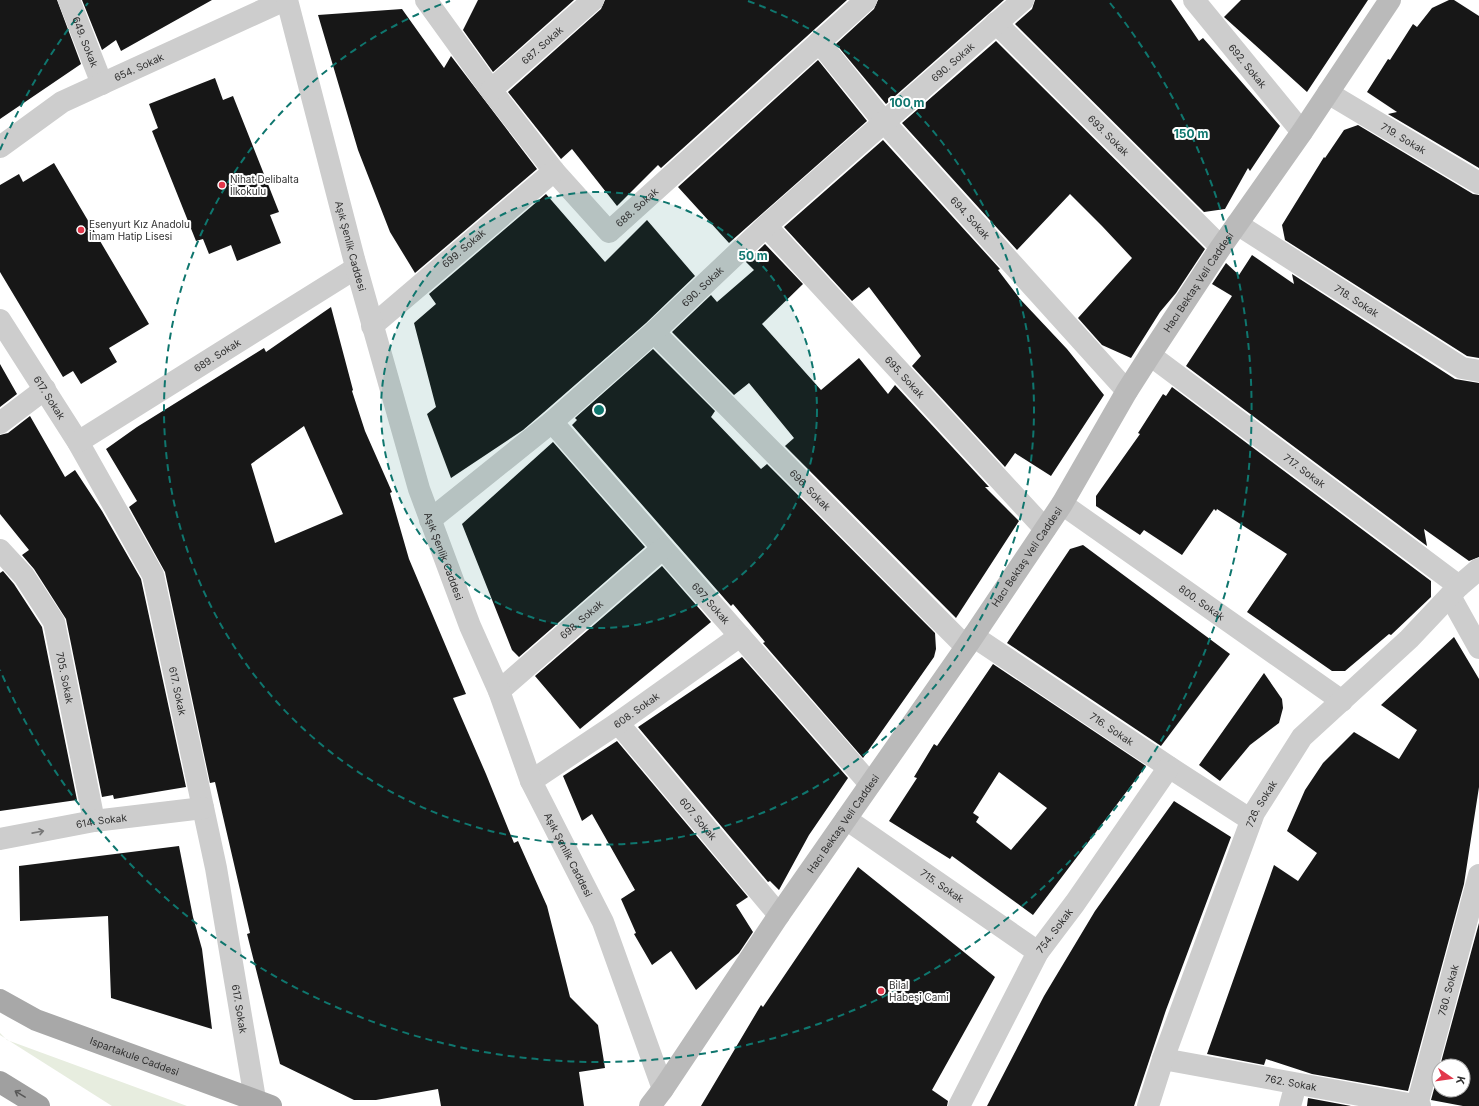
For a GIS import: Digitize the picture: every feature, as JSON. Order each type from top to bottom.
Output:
[{"type":"highway","points":[[0,1082],[39,1106]]},
{"type":"main road","name":"Hacı Bektaş Veli Caddesi","points":[[650,1106],[663,1089],[779,915],[970,642],[1062,504],[1126,391],[1221,247],[1302,132],[1390,0]]},
{"type":"main road","name":"Ispartakule Caddesi","points":[[0,1000],[36,1020],[98,1044],[263,1102]]},
{"type":"street","name":"649. Sokak","points":[[69,0],[102,84]]},
{"type":"street","name":"654. Sokak","points":[[0,146],[62,102],[286,0]]},
{"type":"street","name":"Aşık Şenlik Caddesi","points":[[286,0],[356,268],[419,489],[470,626],[500,691],[531,781],[603,922],[663,1089]]},
{"type":"street","name":"688. Sokak","points":[[426,0],[491,90],[554,171],[609,232],[866,0]]},
{"type":"street","name":"687. Sokak","points":[[491,90],[593,0]]},
{"type":"street","name":"690. Sokak","points":[[430,520],[552,422],[654,332],[766,226],[1023,0]]},
{"type":"street","name":"692. Sokak","points":[[1197,1],[1302,132]]},
{"type":"street","name":"693. Sokak","points":[[996,23],[1221,247]]},
{"type":"street","name":"694. Sokak","points":[[818,42],[884,122],[1126,391]]},
{"type":"street","name":"719. Sokak","points":[[1328,93],[1479,183]]},
{"type":"street","name":"699. Sokak","points":[[372,326],[554,171]]},
{"type":"street","name":"718. Sokak","points":[[1237,224],[1462,368],[1479,371]]},
{"type":"street","name":"695. Sokak","points":[[766,226],[1045,529]]},
{"type":"street","name":"689. Sokak","points":[[78,442],[356,268]]},
{"type":"street","name":"617. Sokak","points":[[0,320],[78,442],[152,575],[203,808],[263,1102]]},
{"type":"street","name":"696. Sokak","points":[[654,332],[970,642]]},
{"type":"street","name":"717. Sokak","points":[[1150,355],[1454,591]]},
{"type":"street","points":[[0,423],[45,389]]},
{"type":"street","name":"697. Sokak","points":[[552,422],[870,784]]},
{"type":"street","name":"800. Sokak","points":[[1062,504],[1342,701]]},
{"type":"street","name":"698. Sokak","points":[[500,691],[662,549]]},
{"type":"street","name":"705. Sokak","points":[[0,550],[24,576],[54,622],[94,821]]},
{"type":"street","name":"726. Sokak","points":[[1148,1106],[1163,1059],[1251,820],[1302,737],[1409,639],[1454,591],[1479,568]]},
{"type":"street","points":[[1454,591],[1479,648]]},
{"type":"street","name":"608. Sokak","points":[[531,781],[618,723],[740,636]]},
{"type":"street","name":"716. Sokak","points":[[970,642],[1251,820]]},
{"type":"street","name":"607. Sokak","points":[[618,723],[779,915]]},
{"type":"street","name":"754. Sokak","points":[[958,1106],[1038,952],[1075,903],[1169,767]]},
{"type":"street","name":"614. Sokak","points":[[0,839],[94,821],[203,808]]},
{"type":"street","name":"715. Sokak","points":[[846,820],[1038,952]]},
{"type":"street","name":"780. Sokak","points":[[1418,1106],[1479,875]]},
{"type":"street","name":"762. Sokak","points":[[1163,1059],[1418,1106]]},
{"type":"street","points":[[1290,1106],[1296,1084]]},
{"type":"shaded area","points":[[9,1041],[187,1106],[112,1106]]},
{"type":"building","points":[[0,0],[57,0],[81,64],[0,119]]},
{"type":"building","points":[[82,0],[212,0],[121,51],[116,40],[102,50]]},
{"type":"building","points":[[478,0],[574,0],[493,72],[463,30]]},
{"type":"building","points":[[605,0],[847,0],[661,168],[658,165],[617,206],[572,149],[561,159],[508,92],[601,9]]},
{"type":"building","points":[[878,0],[1004,0],[886,104],[836,44],[874,9]]},
{"type":"building","points":[[1035,0],[1171,0],[1199,41],[1203,38],[1280,126],[1250,171],[1248,168],[1225,209],[1204,212],[1015,24],[1032,9]]},
{"type":"building","points":[[1241,0],[1368,0],[1307,92],[1224,17]]},
{"type":"building","points":[[1449,0],[1454,0],[1479,16],[1479,168],[1388,114],[1397,112],[1367,92],[1413,24],[1417,27],[1432,8]]},
{"type":"building","points":[[402,9],[444,68],[451,56],[537,169],[415,273],[390,232],[358,150],[318,15]]},
{"type":"building","points":[[996,41],[1205,249],[1176,293],[1160,312],[1131,358],[1102,345],[1078,318],[1132,258],[1102,226],[1070,194],[1017,250],[902,123]]},
{"type":"building","points":[[818,60],[867,121],[729,243],[678,187]]},
{"type":"building","points":[[215,78],[223,100],[233,96],[279,212],[270,215],[281,243],[237,261],[231,245],[209,254],[203,239],[196,241],[152,131],[158,128],[149,104]]},
{"type":"building","points":[[1358,125],[1473,194],[1479,195],[1479,358],[1467,356],[1285,240],[1282,225],[1324,157],[1325,158],[1344,130]]},
{"type":"building","points":[[883,140],[1000,269],[998,270],[1020,299],[1067,349],[1104,395],[1051,476],[1015,453],[1005,467],[912,366],[921,356],[869,287],[852,301],[784,227]]},
{"type":"building","points":[[54,163],[149,324],[109,348],[117,362],[81,384],[73,371],[63,377],[0,272],[0,185],[19,174],[23,182]]},
{"type":"building","points":[[546,194],[605,262],[647,220],[695,276],[646,323],[523,430],[451,478],[427,414],[436,407],[414,323],[436,304],[429,294]]},
{"type":"building","points":[[765,244],[803,284],[762,324],[821,390],[859,358],[888,394],[895,385],[989,487],[985,487],[1019,521],[956,618],[785,446],[794,438],[749,383],[734,395],[672,332],[711,295],[717,302],[754,270],[746,262]]},
{"type":"building","points":[[1252,255],[1294,284],[1292,274],[1455,379],[1479,383],[1479,557],[1469,561],[1424,529],[1427,546],[1186,366],[1232,296],[1212,284],[1226,263],[1239,275]]},
{"type":"building","points":[[331,307],[353,390],[352,391],[365,431],[392,492],[390,493],[409,559],[466,694],[453,698],[514,843],[518,841],[547,906],[570,997],[598,1025],[605,1068],[579,1072],[584,1106],[441,1106],[438,1089],[376,1100],[354,1100],[280,1064],[247,934],[250,933],[215,782],[210,783],[165,572],[129,507],[137,501],[106,449],[137,427],[264,348],[266,352]],"holes":[[[304,426],[343,514],[275,543],[251,464]]]},
{"type":"building","points":[[653,349],[715,411],[711,417],[761,469],[767,464],[935,633],[936,649],[934,657],[863,758],[763,643],[765,642],[733,604],[731,606],[572,425],[577,420],[575,418]]},
{"type":"building","points":[[0,364],[17,394],[0,407]]},
{"type":"building","points":[[1172,387],[1431,581],[1431,597],[1391,635],[1389,634],[1345,671],[1332,671],[1247,612],[1287,554],[1217,509],[1216,511],[1214,509],[1182,555],[1144,530],[1140,535],[1096,506],[1096,496],[1140,434],[1138,433],[1163,394],[1166,396]]},
{"type":"building","points":[[30,416],[65,477],[75,470],[102,511],[141,579],[186,787],[114,799],[113,795],[102,797],[66,619],[34,569],[22,555],[29,550],[0,514],[0,435],[8,433]]},
{"type":"building","points":[[553,442],[645,547],[519,657],[512,650],[462,524]]},
{"type":"building","points":[[1083,545],[1230,654],[1161,746],[1007,643],[1070,549]]},
{"type":"building","points":[[662,566],[711,622],[580,729],[535,676]]},
{"type":"building","points":[[3,571],[14,584],[42,627],[77,800],[0,811],[0,573]]},
{"type":"building","points":[[1454,637],[1479,679],[1479,787],[1464,884],[1408,1091],[1312,1074],[1266,1059],[1264,1065],[1207,1054],[1274,865],[1298,881],[1317,853],[1287,831],[1305,790],[1323,763],[1354,732],[1399,759],[1417,730],[1381,705]]},
{"type":"building","points":[[742,657],[848,778],[809,835],[779,890],[770,881],[768,882],[638,727]]},
{"type":"building","points":[[993,664],[1146,766],[1033,915],[952,856],[950,859],[889,821],[917,778],[914,777],[934,744],[937,746]],"holes":[[[999,772],[1047,808],[1011,850],[976,822],[979,817],[973,813]]]},
{"type":"building","points":[[1264,673],[1282,699],[1283,708],[1279,723],[1250,745],[1220,781],[1199,765]]},
{"type":"building","points":[[617,741],[748,897],[736,905],[753,932],[739,953],[696,990],[671,951],[652,965],[634,934],[636,933],[621,899],[635,890],[592,814],[582,821],[563,776]]},
{"type":"building","points":[[1174,801],[1231,837],[1166,1010],[1134,1106],[987,1106],[1044,996],[1095,911]]},
{"type":"building","points":[[179,846],[193,917],[202,949],[212,1029],[111,998],[108,916],[20,921],[19,866]]},
{"type":"building","name":"Bilal Habeşi Cami","points":[[858,867],[995,977],[932,1090],[948,1101],[947,1106],[701,1106],[761,1005],[763,1007]]},
{"type":"building","points":[[1479,923],[1479,1106],[1463,1106],[1431,1100],[1432,1098],[1471,1098],[1471,1058],[1442,1058]]},
{"type":"building","points":[[1308,1098],[1351,1106],[1307,1106]]},
{"type":"place","name":"Nihat Delibalta İlkokulu","points":[[222,185]]},
{"type":"place","name":"Esenyurt Kız Anadolu İmam Hatip Lisesi","points":[[81,230]]},
{"type":"place","name":"Bilal Habeşi Cami","points":[[881,991]]}]
